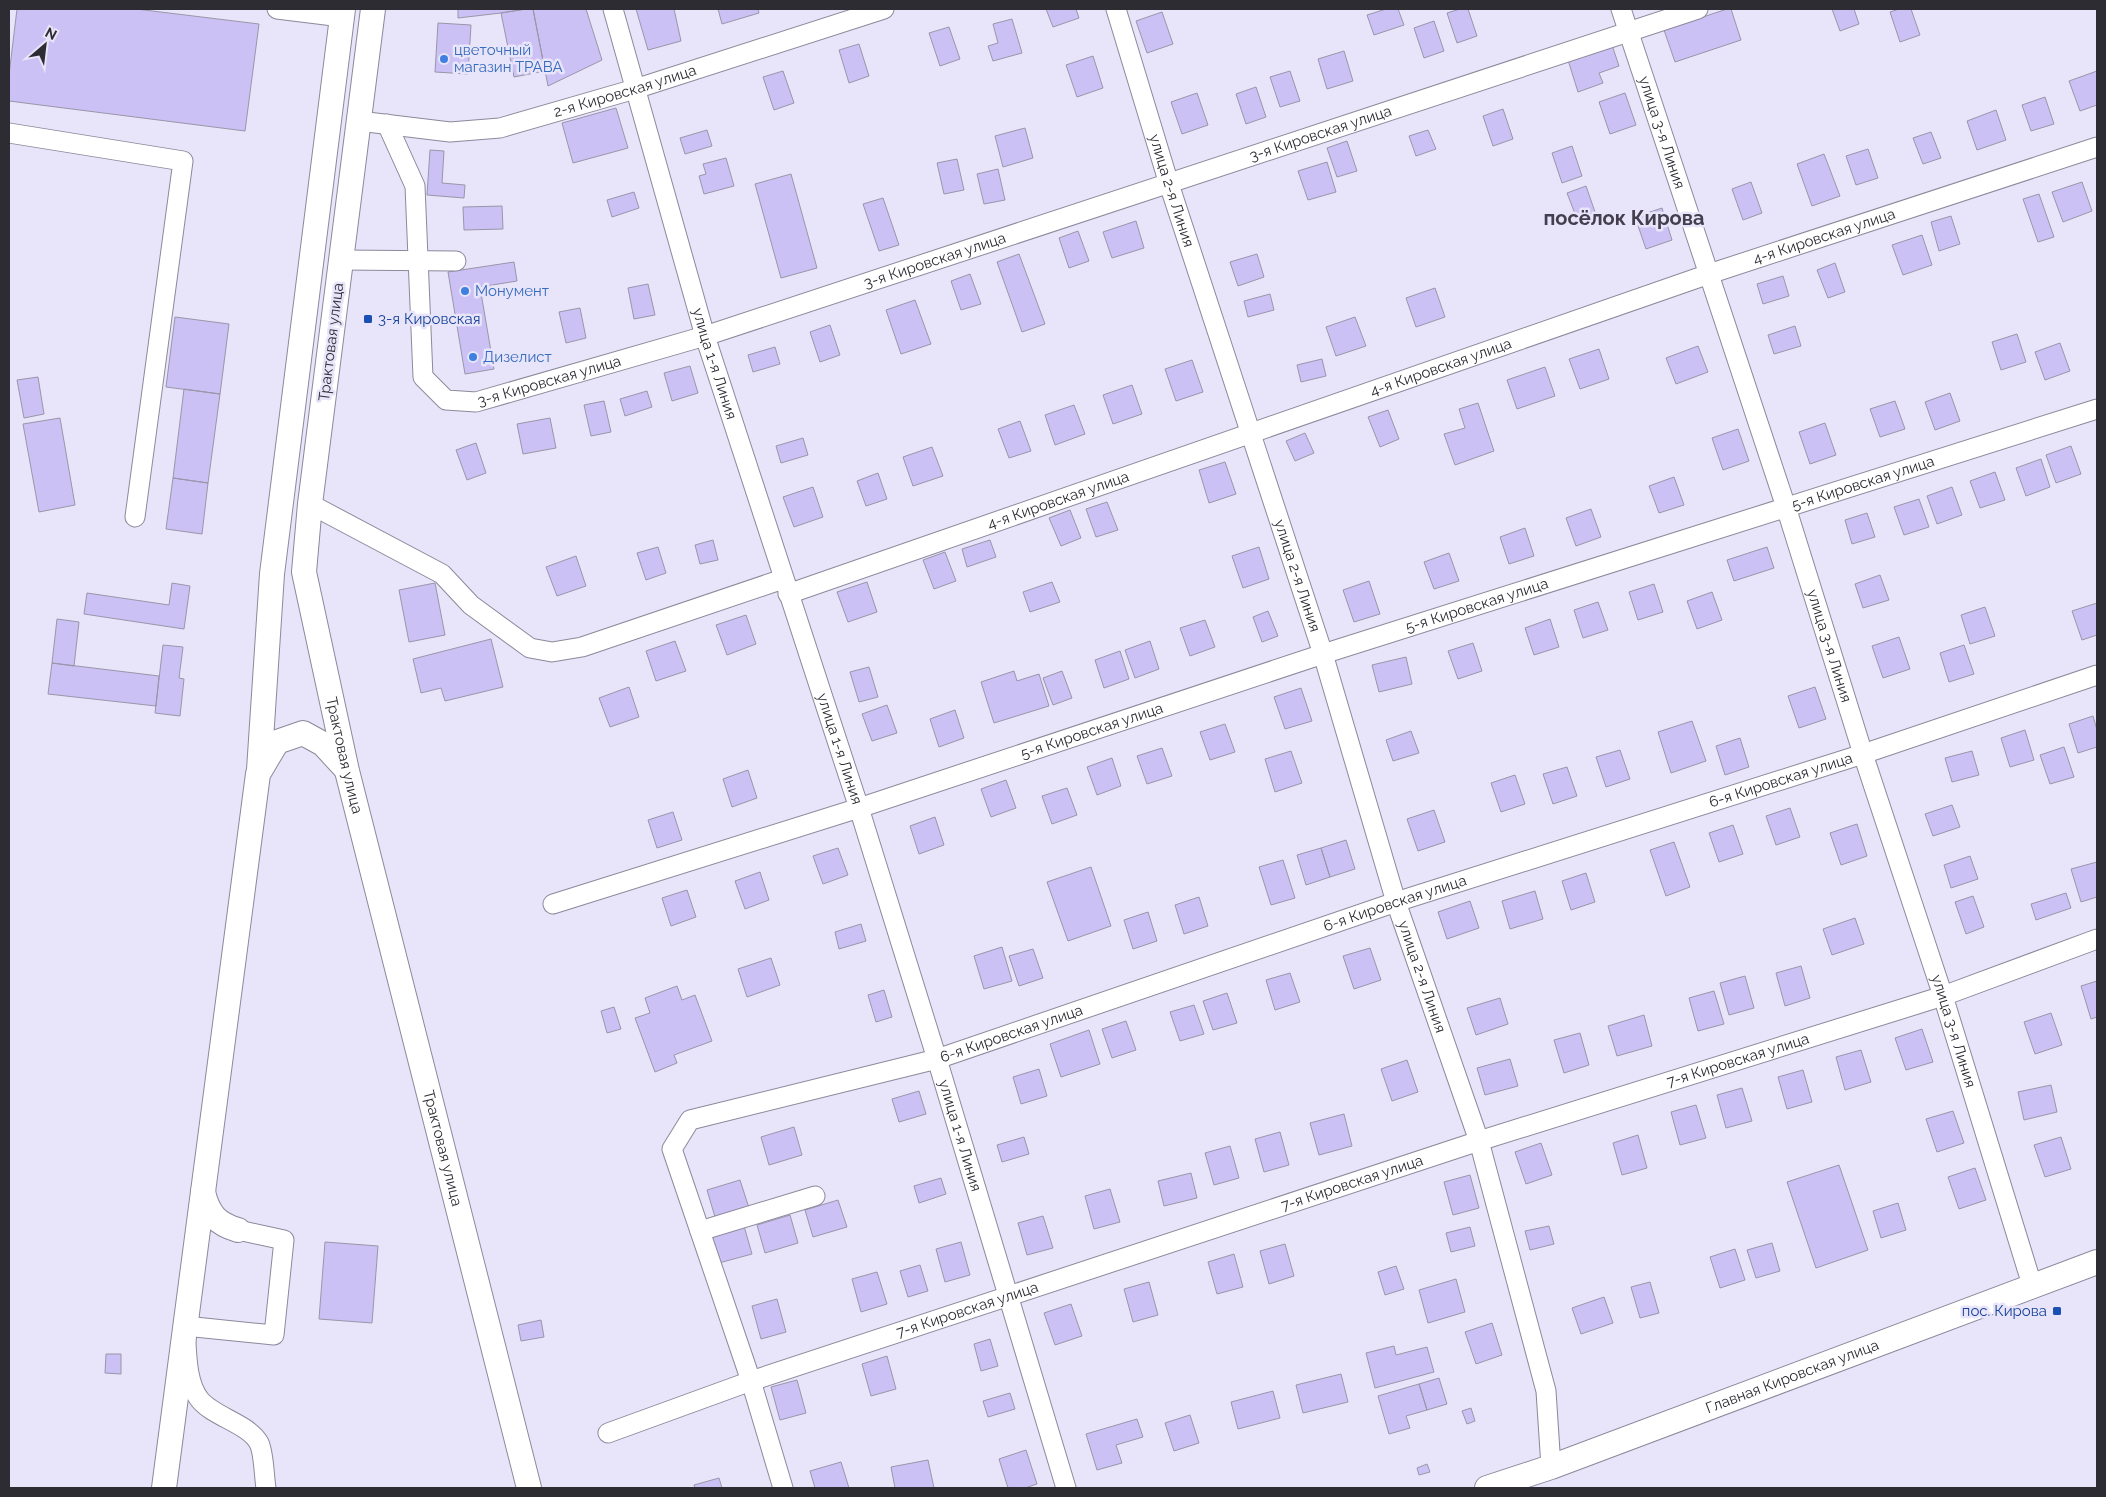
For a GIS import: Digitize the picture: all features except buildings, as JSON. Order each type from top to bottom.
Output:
[{"type":"main road","name":"Трактовая улица","points":[[373,9],[310,504],[304,572],[347,771],[529,1488]]},
{"type":"main road","name":"Трактовая улица","points":[[164,1488],[258,774],[272,574],[343,13]]},
{"type":"main road","points":[[258,774],[277,742],[303,733],[323,744],[347,771]]},
{"type":"main road","points":[[203,1191],[206,1206],[213,1218],[224,1226],[238,1230]]},
{"type":"main road","name":"Главная Кировская улица","points":[[1487,1488],[1551,1467],[2097,1262]]},
{"type":"street","points":[[276,9],[343,13]]},
{"type":"street","name":"улица 1-я Линия","points":[[613,9],[705,336],[859,808],[937,1059],[1066,1488]]},
{"type":"street","name":"2-я Кировская улица","points":[[359,121],[450,132],[500,128],[635,89],[884,9]]},
{"type":"street","name":"улица 2-я Линия","points":[[1116,9],[1169,184],[1322,654],[1396,902],[1479,1141],[1546,1391],[1551,1467]]},
{"type":"street","name":"улица 3-я Линия","points":[[1621,9],[1786,507],[1863,754],[1944,996],[2032,1285]]},
{"type":"street","name":"3-я Кировская улица","points":[[387,124],[415,186],[423,377],[446,400],[476,402],[705,336],[1698,9]]},
{"type":"street","points":[[9,133],[183,161],[135,517]]},
{"type":"street","name":"4-я Кировская улица","points":[[310,504],[442,574],[471,605],[530,648],[552,652],[582,647],[786,587],[1249,434],[1708,274],[2097,147]]},
{"type":"street","points":[[341,260],[456,261]]},
{"type":"street","name":"5-я Кировская улица","points":[[553,904],[859,808],[1322,654],[2097,409]]},
{"type":"street","name":"6-я Кировская улица","points":[[700,1231],[672,1149],[690,1120],[937,1059],[1396,902],[1863,754],[2097,675]]},
{"type":"street","name":"7-я Кировская улица","points":[[608,1434],[751,1380],[1479,1141],[1944,996],[2097,938]]},
{"type":"street","points":[[783,1488],[751,1380],[700,1231],[816,1196]]},
{"type":"street","points":[[238,1230],[284,1240],[274,1335],[185,1326],[189,1372],[195,1391],[207,1406],[251,1434],[259,1443],[266,1488]]},
{"type":"place","name":"цветочный магазин ТРАВА","points":[[444,59]]},
{"type":"place","name":"Монумент","points":[[465,291]]},
{"type":"place","name":"3-я Кировская","points":[[368,319]]},
{"type":"place","name":"Дизелист","points":[[473,357]]},
{"type":"place","name":"пос. Кирова","points":[[2057,1311]]},
{"type":"district","name":"посёлок Кирова","points":[[1624,218]]}]
